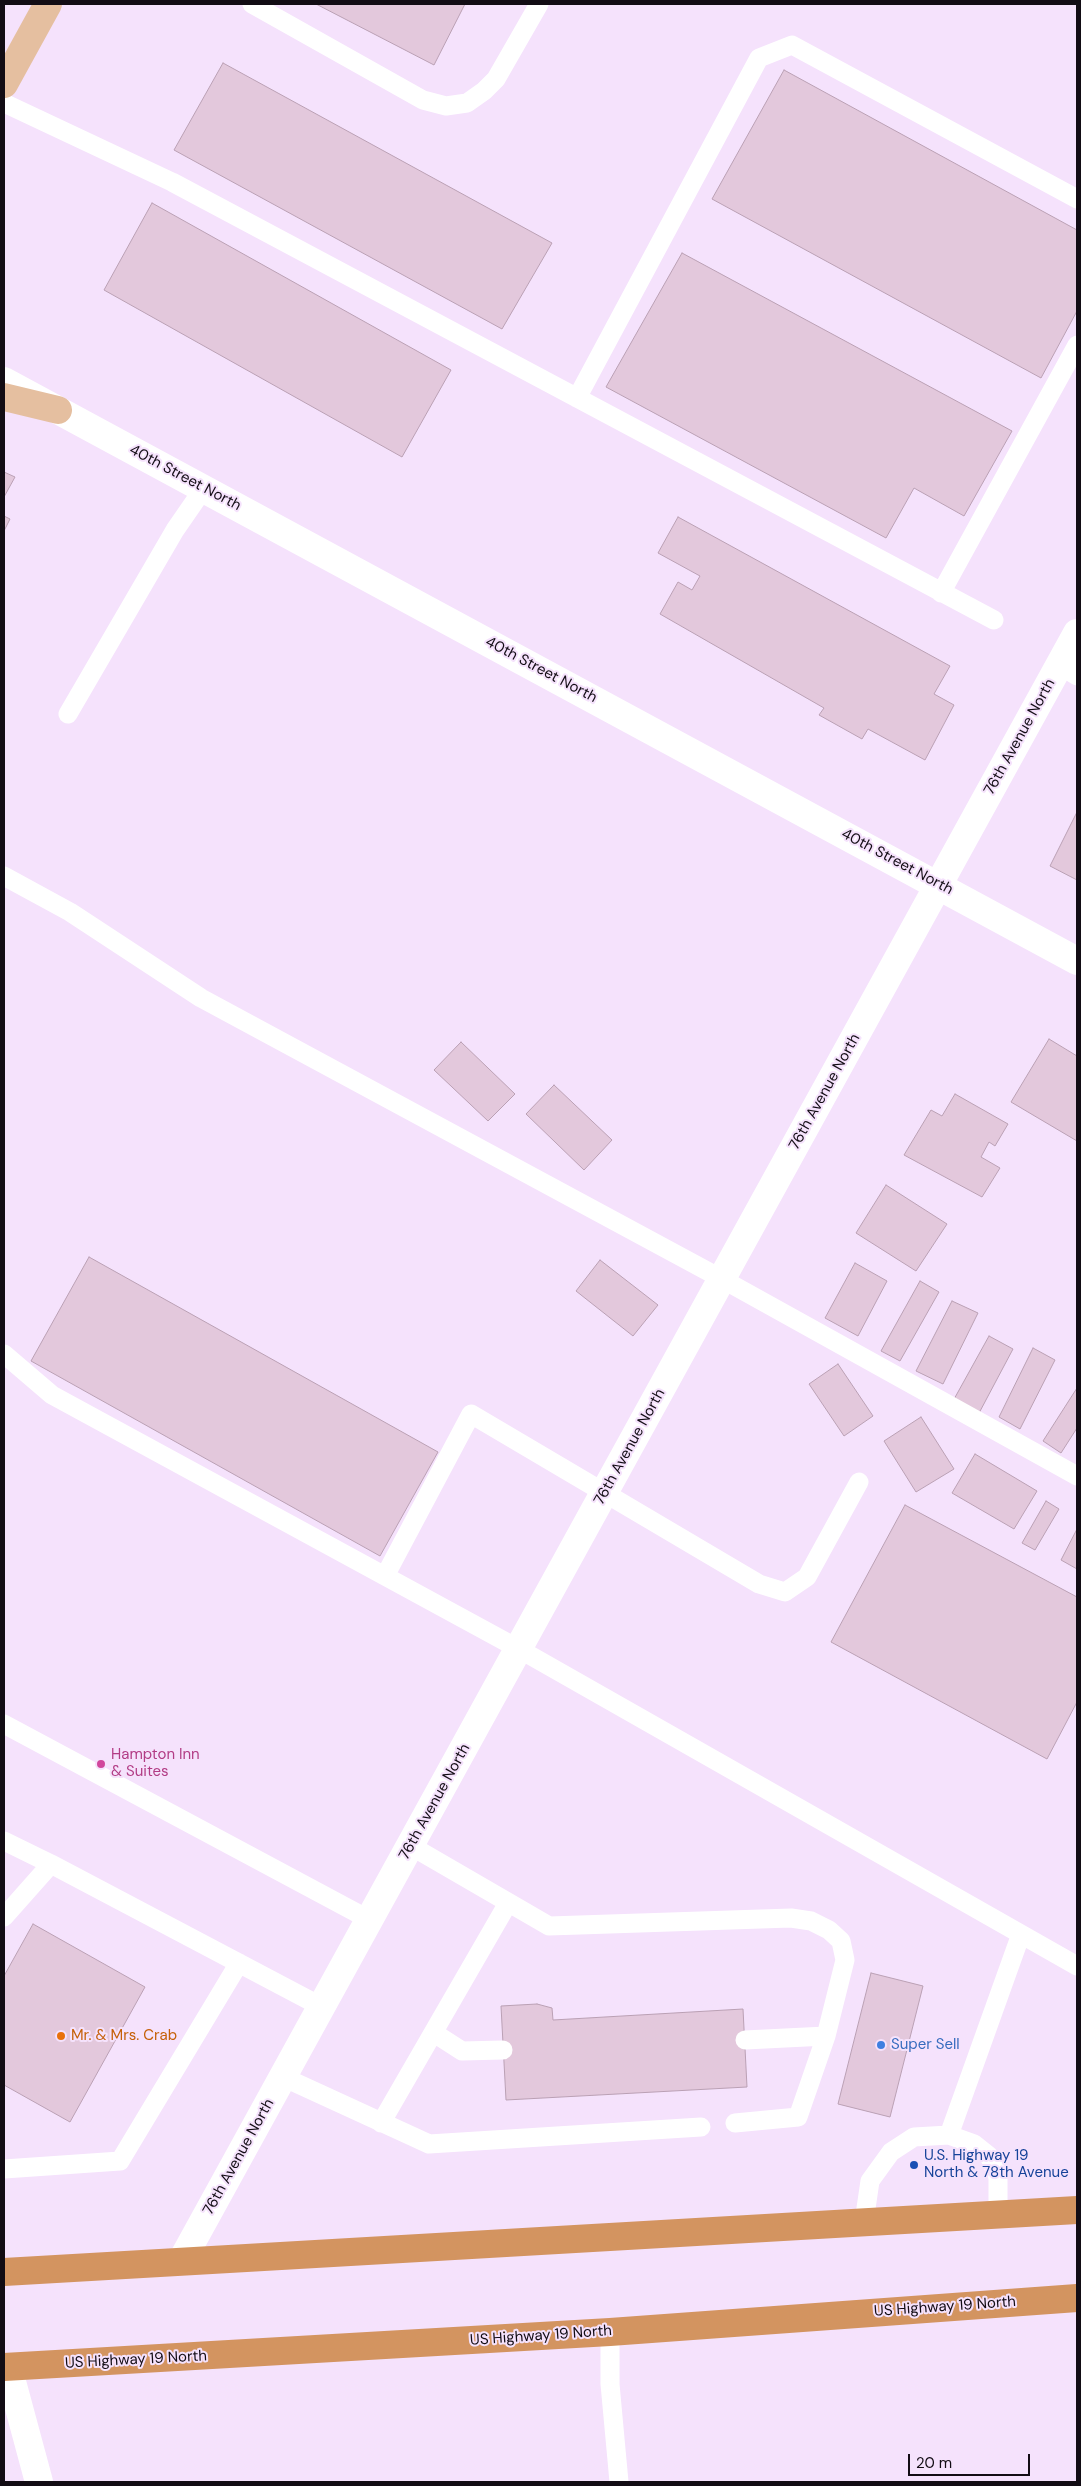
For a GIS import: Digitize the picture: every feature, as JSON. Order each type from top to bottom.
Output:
[{"type":"highway","points":[[4,2272],[182,2260],[1077,2210]]},
{"type":"highway","points":[[1035,2300],[1077,2279]]},
{"type":"highway","name":"US Highway 19 North","points":[[6,2367],[610,2332],[1077,2298]]},
{"type":"main road","points":[[4,84],[48,4]]},
{"type":"main road","points":[[4,397],[58,410]]},
{"type":"street","name":"40th Street North","points":[[4,381],[1077,961]]},
{"type":"street","name":"76th Avenue North","points":[[182,2260],[939,885],[1068,671],[1077,633]]},
{"type":"street","points":[[6,2367],[39,2482]]},
{"type":"lane","points":[[252,4],[423,100],[446,106],[466,103],[484,92],[496,78],[540,4]]},
{"type":"lane","points":[[576,398],[758,58],[792,45],[1077,199]]},
{"type":"lane","points":[[4,103],[172,182],[994,620]]},
{"type":"lane","points":[[941,593],[1077,345]]},
{"type":"lane","points":[[68,714],[174,530],[204,488]]},
{"type":"lane","points":[[4,876],[70,912],[201,998],[722,1279],[1077,1476]]},
{"type":"lane","points":[[4,1354],[52,1395],[519,1649],[1077,1966]]},
{"type":"lane","points":[[385,1576],[471,1414],[760,1584],[785,1592],[808,1577],[859,1482]]},
{"type":"lane","points":[[4,1724],[370,1920]]},
{"type":"lane","points":[[4,1841],[322,2007]]},
{"type":"lane","points":[[410,1846],[549,1926],[791,1918],[811,1922],[823,1927],[841,1942],[845,1960],[826,2036],[798,2117],[735,2123]]},
{"type":"lane","points":[[4,1917],[51,1864]]},
{"type":"lane","points":[[381,2123],[508,1903]]},
{"type":"lane","points":[[949,2135],[1021,1934]]},
{"type":"lane","points":[[4,2169],[120,2161],[239,1963]]},
{"type":"lane","points":[[434,2033],[462,2051],[503,2050]]},
{"type":"lane","points":[[745,2040],[826,2036]]},
{"type":"lane","points":[[284,2077],[430,2144],[701,2126]]},
{"type":"lane","points":[[864,2222],[870,2181],[891,2152],[914,2137],[949,2135],[974,2144],[989,2156],[998,2178],[998,2214]]},
{"type":"lane","points":[[610,2332],[610,2384],[619,2482]]},
{"type":"building","points":[[316,4],[465,4],[434,65]]},
{"type":"building","points":[[223,63],[552,243],[502,329],[174,150]]},
{"type":"building","points":[[784,70],[1077,230],[1077,311],[1041,378],[712,199]]},
{"type":"building","points":[[152,203],[451,370],[402,457],[104,290]]},
{"type":"building","points":[[682,253],[1012,431],[964,516],[914,488],[886,538],[606,387]]},
{"type":"building","points":[[4,472],[15,477],[4,497]]},
{"type":"building","points":[[4,516],[10,519],[4,531]]},
{"type":"building","points":[[678,517],[950,666],[934,694],[954,705],[925,760],[868,729],[862,739],[819,715],[824,708],[660,614],[678,582],[692,590],[700,576],[658,553]]},
{"type":"building","points":[[1077,812],[1077,880],[1050,866]]},
{"type":"building","points":[[1049,1039],[1077,1056],[1077,1141],[1011,1102]]},
{"type":"building","points":[[461,1042],[515,1094],[488,1121],[434,1070]]},
{"type":"building","points":[[554,1085],[612,1140],[584,1170],[526,1114]]},
{"type":"building","points":[[955,1094],[1008,1124],[995,1146],[989,1142],[981,1157],[1000,1168],[982,1197],[904,1155],[931,1110],[942,1116]]},
{"type":"building","points":[[886,1185],[947,1224],[916,1271],[856,1233]]},
{"type":"building","points":[[89,1257],[438,1452],[380,1556],[31,1361]]},
{"type":"building","points":[[600,1260],[658,1305],[633,1336],[576,1291]]},
{"type":"building","points":[[855,1263],[887,1281],[858,1336],[825,1318]]},
{"type":"building","points":[[920,1281],[939,1292],[900,1361],[881,1351]]},
{"type":"building","points":[[952,1301],[978,1313],[943,1384],[916,1371]]},
{"type":"building","points":[[989,1336],[1013,1349],[978,1415],[953,1401]]},
{"type":"building","points":[[1033,1348],[1055,1360],[1020,1429],[999,1417]]},
{"type":"building","points":[[838,1364],[873,1416],[844,1436],[809,1384]]},
{"type":"building","points":[[1077,1388],[1077,1428],[1061,1453],[1043,1441]]},
{"type":"building","points":[[921,1417],[954,1469],[916,1492],[884,1441]]},
{"type":"building","points":[[975,1454],[1037,1491],[1014,1529],[952,1493]]},
{"type":"building","points":[[1046,1501],[1059,1509],[1035,1550],[1022,1543]]},
{"type":"building","points":[[905,1505],[1077,1597],[1077,1702],[1047,1759],[831,1642]]},
{"type":"building","points":[[1077,1529],[1077,1569],[1061,1560]]},
{"type":"building","name":"Mr. & Mrs. Crab","points":[[33,1924],[145,1987],[70,2122],[4,2085],[4,1976]]},
{"type":"building","name":"Super Sell","points":[[871,1973],[923,1986],[890,2117],[838,2104]]},
{"type":"building","points":[[537,2004],[552,2008],[553,2020],[743,2009],[747,2087],[506,2100],[501,2006]]},
{"type":"place","name":"Hampton Inn & Suites","points":[[101,1764]]},
{"type":"place","name":"Mr. & Mrs. Crab","points":[[61,2036]]},
{"type":"place","name":"Super Sell","points":[[881,2045]]},
{"type":"place","name":"U.S. Highway 19 North & 78th Avenue","points":[[914,2165]]}]
